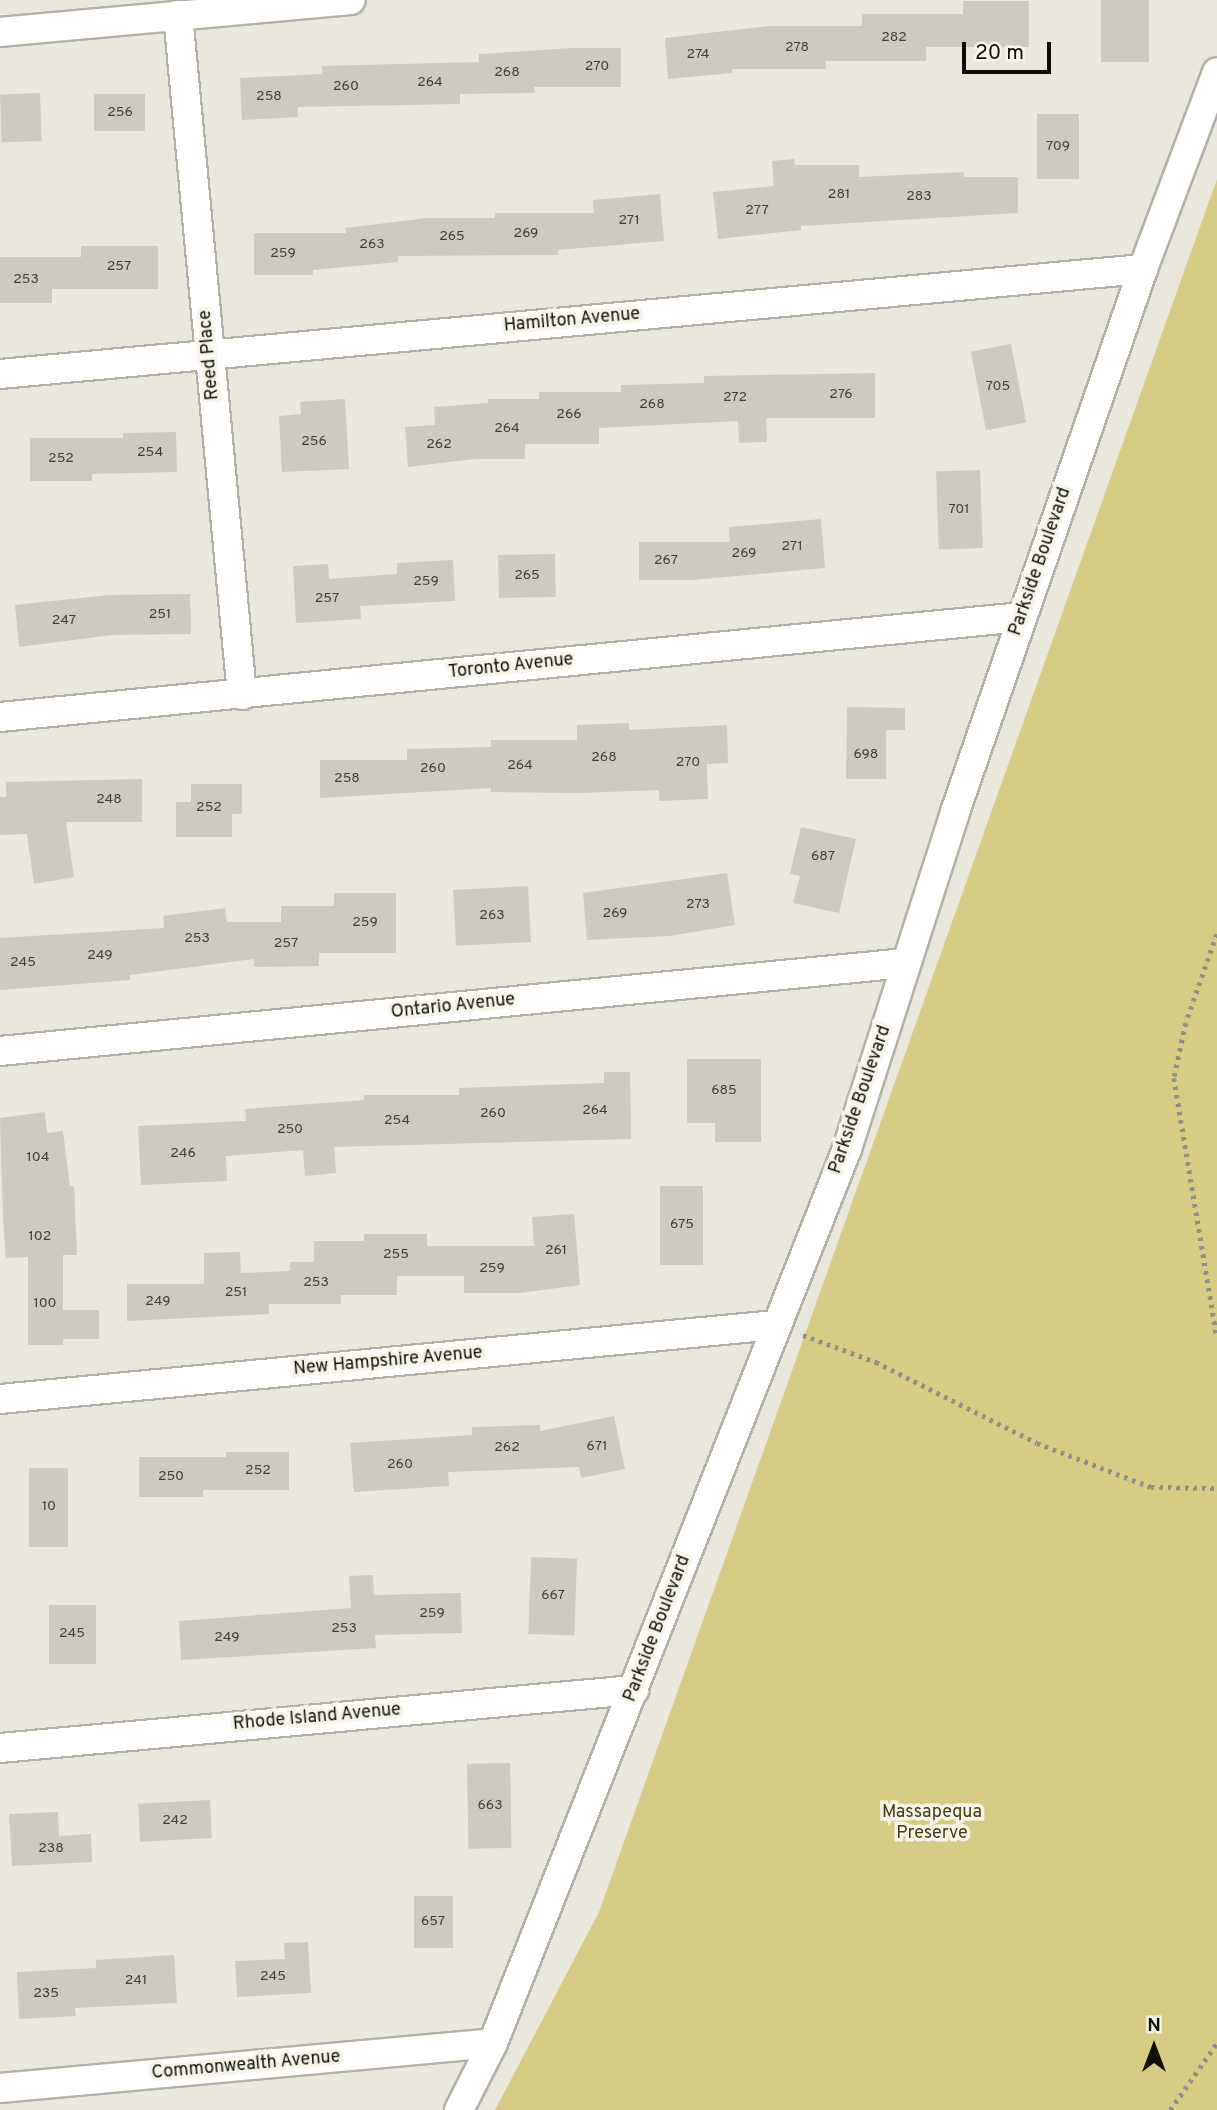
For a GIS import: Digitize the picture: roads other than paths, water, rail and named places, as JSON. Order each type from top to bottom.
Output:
[{"type":"street","points":[[0,32],[351,0]]},
{"type":"street","name":"Reed Place","points":[[178,15],[242,695]]},
{"type":"street","name":"Parkside Boulevard","points":[[459,2110],[493,2043],[847,1149],[1022,617],[1143,269],[1217,72]]},
{"type":"street","name":"Hamilton Avenue","points":[[0,374],[1143,269]]},
{"type":"street","name":"Toronto Avenue","points":[[0,717],[1022,617]]},
{"type":"street","name":"Ontario Avenue","points":[[0,1051],[906,964]]},
{"type":"street","name":"New Hampshire Avenue","points":[[0,1399],[776,1325]]},
{"type":"street","name":"Rhode Island Avenue","points":[[0,1748],[634,1690]]},
{"type":"street","name":"Commonwealth Avenue","points":[[0,2088],[493,2043]]},
{"type":"park label","name":"Massapequa Preserve","points":[[932,1824]]}]
